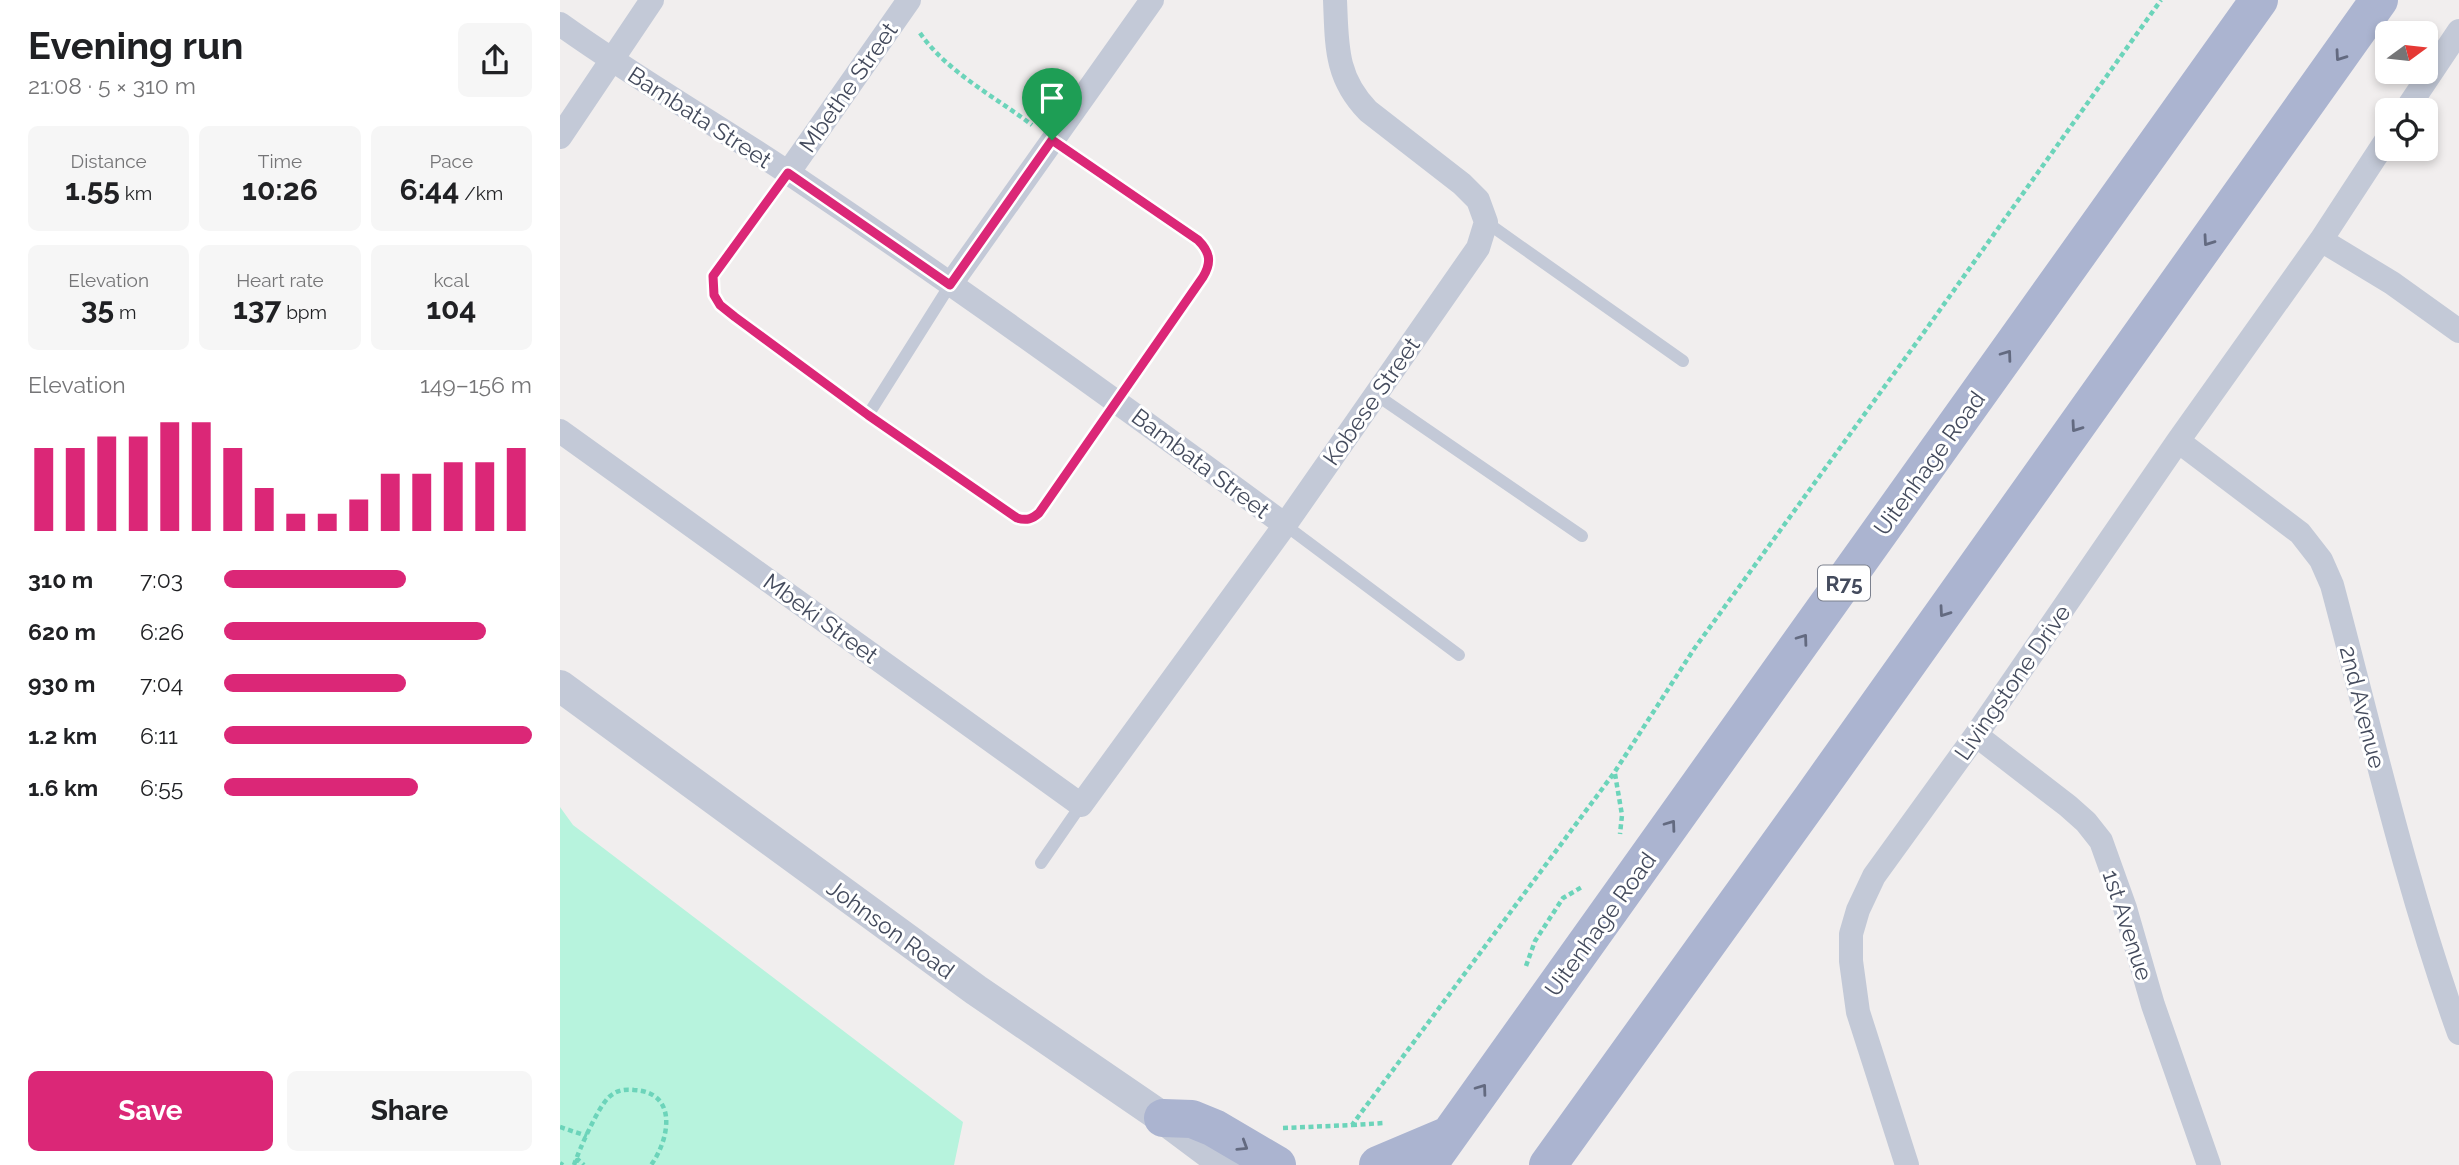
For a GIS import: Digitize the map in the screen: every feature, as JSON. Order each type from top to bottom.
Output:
[{"type":"main road","name":"Uitenhage Road","points":[[1438,1150],[2259,0]]},
{"type":"main road","points":[[1548,1165],[2379,0]]},
{"type":"main road","points":[[1163,1118],[1192,1119],[1214,1128],[1277,1165]]},
{"type":"main road","points":[[1378,1165],[1438,1150]]},
{"type":"street","points":[[560,137],[652,0]]},
{"type":"street","points":[[950,285],[1151,0]]},
{"type":"street","points":[[1335,0],[1337,50],[1341,70],[1354,97],[1470,191],[1478,200],[1486,222]]},
{"type":"street","name":"Mbethe Street","points":[[788,173],[906,4]]},
{"type":"street","name":"Bambata Street","points":[[560,24],[610,60],[788,173],[950,285],[1116,400],[1285,526]]},
{"type":"street","points":[[2416,98],[2451,58],[2459,31]]},
{"type":"street","name":"Livingstone Drive","points":[[1907,1165],[1858,1012],[1853,986],[1851,934],[1858,910],[1874,876],[1976,735],[2178,441],[2321,240],[2375,157]]},
{"type":"street","name":"Kobese Street","points":[[1081,806],[1285,526],[1478,248],[1486,222]]},
{"type":"street","points":[[2321,240],[2392,283],[2459,331]]},
{"type":"street","name":"Mbeki Street","points":[[560,431],[1081,806]]},
{"type":"street","name":"2nd Avenue","points":[[2178,441],[2300,533],[2321,560],[2332,585],[2379,771],[2434,962],[2459,1032]]},
{"type":"street","name":"Johnson Road","points":[[560,686],[976,990],[1163,1118],[1226,1165]]},
{"type":"street","name":"1st Avenue","points":[[1976,735],[2068,806],[2086,822],[2101,841],[2153,1005],[2209,1165]]},
{"type":"lane","points":[[788,173],[713,276],[714,295],[720,305],[868,415],[1017,518],[1025,520],[1039,513],[1208,269],[1208,253],[1198,240],[1052,140]]},
{"type":"lane","points":[[1486,222],[1683,361]]},
{"type":"lane","points":[[868,415],[950,285]]},
{"type":"lane","points":[[1376,394],[1582,537]]},
{"type":"lane","points":[[1285,526],[1459,655]]},
{"type":"lane","points":[[1041,863],[1081,806]]},
{"type":"path","points":[[1353,1125],[1614,773],[1694,649],[2161,0]]},
{"type":"path","points":[[906,4],[923,38],[942,57],[975,85],[1052,140]]},
{"type":"path","points":[[1614,773],[1622,815],[1620,840]]},
{"type":"path","points":[[1523,973],[1535,941],[1563,898],[1592,880]]},
{"type":"path","points":[[574,1165],[607,1098],[621,1089],[655,1094],[662,1103],[667,1128],[663,1143],[651,1165]]},
{"type":"path","points":[[1273,1128],[1390,1123]]},
{"type":"path","points":[[560,1127],[587,1136]]},
{"type":"path","points":[[576,1158],[584,1165]]},
{"type":"green space","points":[[560,807],[573,825],[963,1122],[954,1165],[560,1165]]},
{"type":"route","points":[[1052,140],[1198,240],[1210,260],[1203,277],[1039,513],[1025,520],[1017,518],[868,415],[735,317],[720,305],[712,286],[713,276],[723,259],[788,173],[950,285],[1052,140]]}]
